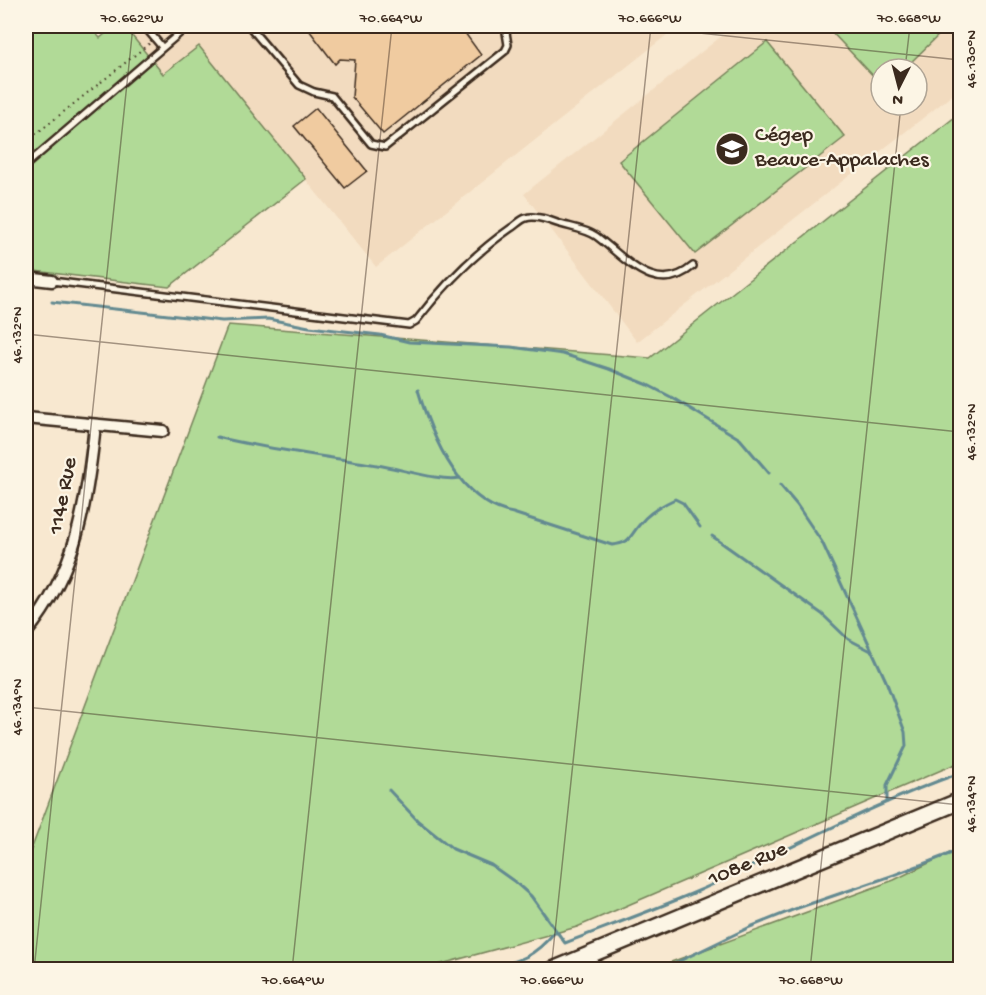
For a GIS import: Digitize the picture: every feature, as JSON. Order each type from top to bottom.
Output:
[{"type":"main road","name":"108e Rue","points":[[554,969],[960,801]]},
{"type":"street","points":[[26,278],[52,281]]},
{"type":"street","points":[[26,418],[163,431]]},
{"type":"street","name":"114e Rue","points":[[26,633],[46,603],[76,541],[88,488],[95,426]]},
{"type":"lane","points":[[144,26],[162,47]]},
{"type":"lane","points":[[26,165],[188,26]]},
{"type":"lane","points":[[249,26],[299,85],[332,96],[371,144],[380,147],[385,147],[505,51],[508,45],[505,26]]},
{"type":"lane","points":[[52,281],[409,325],[416,321],[459,272],[494,240],[526,218],[547,220],[594,234],[621,258],[652,276],[670,279],[683,274],[693,266]]},
{"type":"path","points":[[26,141],[154,39]]},
{"type":"shaded area","points":[[124,26],[678,26],[376,267],[199,47],[163,75]]},
{"type":"shaded area","name":"Cégep Beauce-Appalaches","points":[[734,26],[960,26],[960,89],[929,113],[929,57],[869,57],[869,117],[924,117],[637,342],[524,194]]},
{"type":"green space","points":[[26,26],[89,26],[100,38],[115,26],[124,26],[163,74],[199,46],[306,179],[169,287],[26,270]]},
{"type":"green space","points":[[826,26],[948,26],[916,57],[869,57],[869,71]]},
{"type":"green space","points":[[767,42],[845,137],[695,254],[619,161]]},
{"type":"green space","points":[[960,113],[960,762],[577,927],[423,969],[71,970],[26,959],[26,854],[31,850],[228,325],[650,358]]},
{"type":"green space","points":[[960,848],[960,969],[652,969],[894,880]]},
{"type":"building","points":[[306,26],[460,26],[481,55],[383,134],[352,97],[355,60],[340,59],[335,64]]},
{"type":"building","points":[[316,108],[367,171],[345,188],[294,126]]},
{"type":"waterway","points":[[52,302],[222,321],[268,319],[309,327],[380,335],[409,342],[511,347],[563,354],[609,369],[671,397],[740,439],[769,473]]},
{"type":"waterway","points":[[418,390],[431,428],[451,465],[477,496],[494,507],[612,545],[629,539],[647,516],[675,499],[683,503],[700,527]]},
{"type":"waterway","points":[[217,437],[431,476],[460,478]]},
{"type":"waterway","points":[[780,485],[797,505],[822,542],[886,681],[905,732],[906,746],[887,785],[887,802]]},
{"type":"waterway","points":[[712,536],[822,614],[848,639],[873,652]]},
{"type":"waterway","points":[[389,790],[418,821],[453,849],[491,865],[515,882],[531,896],[565,943],[698,891],[893,799],[960,773]]},
{"type":"waterway","points":[[661,970],[750,927],[960,850]]},
{"type":"waterway","points":[[485,970],[523,958],[538,949],[554,933],[558,933]]},
{"type":"place","name":"Cégep Beauce-Appalaches","points":[[732,149]]}]
